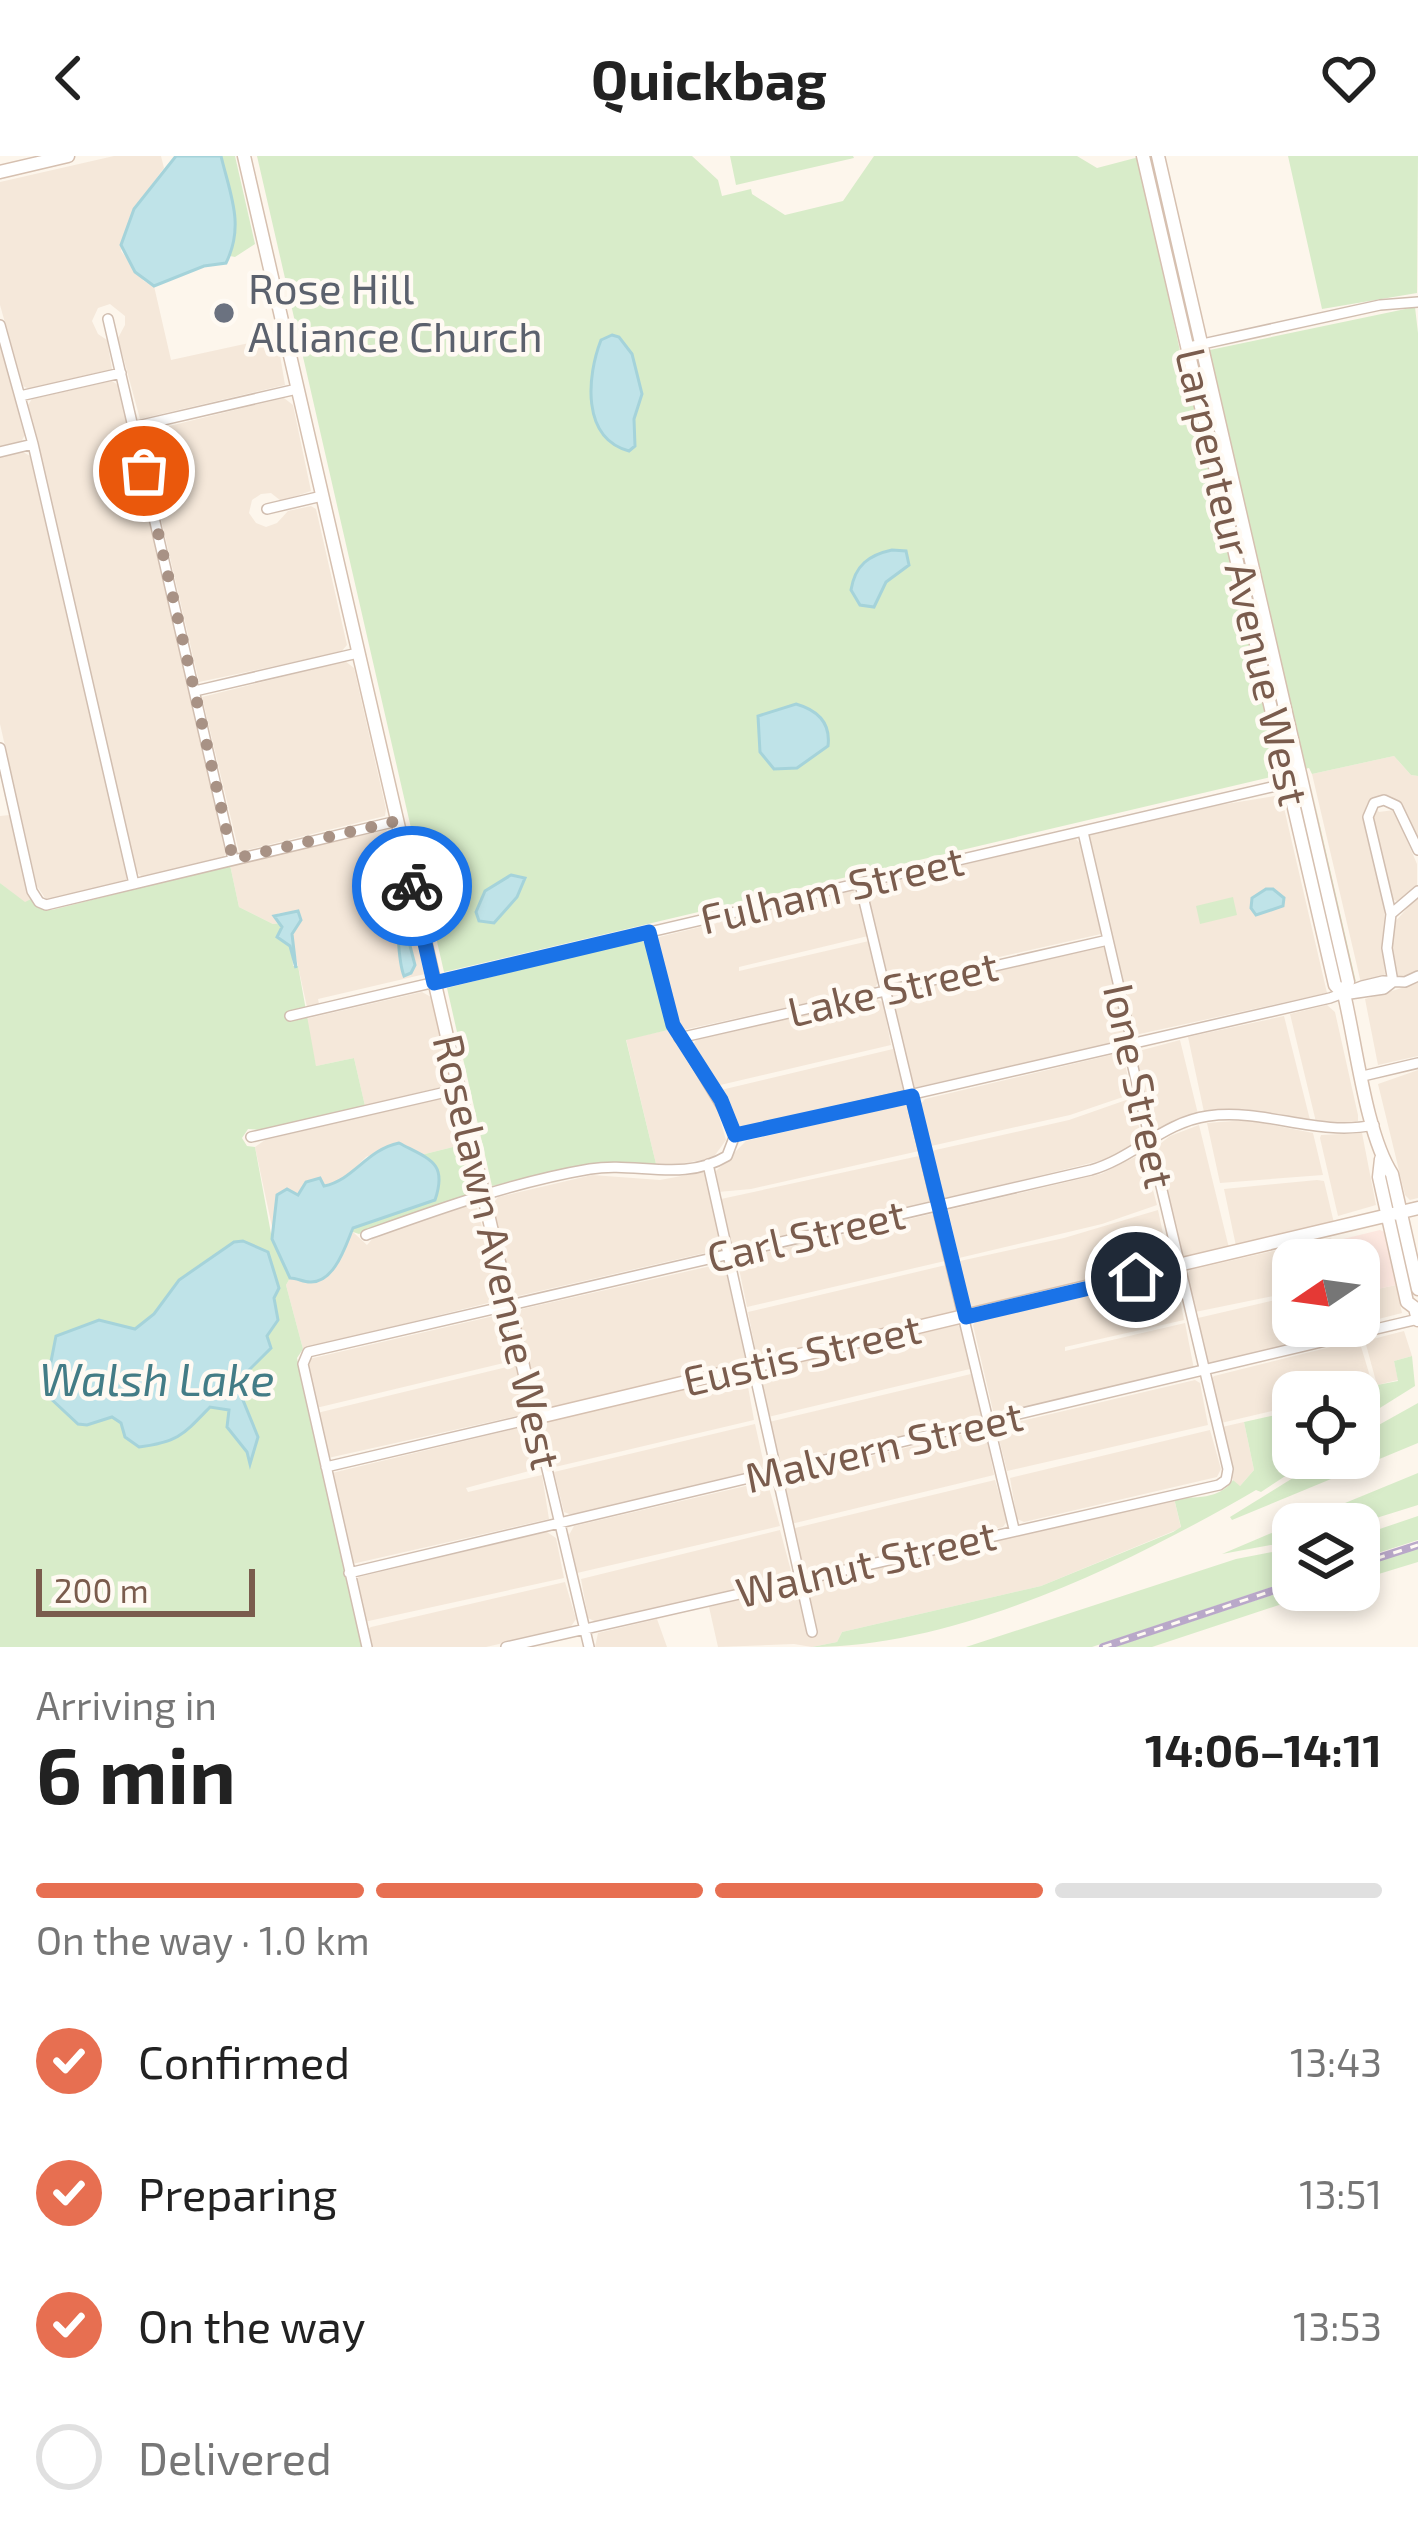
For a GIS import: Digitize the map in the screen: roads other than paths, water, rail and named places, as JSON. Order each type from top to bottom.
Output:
[{"type":"street","points":[[0,172],[68,156]]},
{"type":"street","name":"Roselawn Avenue West","points":[[244,156],[459,1089],[478,1196],[509,1306],[589,1647]]},
{"type":"street","name":"Larpenteur Avenue West","points":[[1143,156],[1196,345]]},
{"type":"street","name":"Larpenteur Avenue West","points":[[1158,156],[1196,345],[1348,982],[1344,994],[1382,1158],[1379,1177],[1418,1289]]},
{"type":"street","points":[[1196,345],[1379,305],[1418,302]]},
{"type":"street","points":[[108,320],[233,859]]},
{"type":"street","points":[[0,325],[33,444],[134,884]]},
{"type":"street","points":[[20,396],[121,373]]},
{"type":"street","points":[[133,427],[297,389]]},
{"type":"street","points":[[0,452],[33,444]]},
{"type":"street","points":[[267,509],[322,496]]},
{"type":"street","points":[[195,692],[358,652]]},
{"type":"street","points":[[0,748],[32,891],[39,902],[51,904],[397,821]]},
{"type":"street","name":"Fulham Street","points":[[290,1016],[1297,781]]},
{"type":"street","points":[[1393,982],[1387,948],[1391,914],[1368,817],[1374,803],[1389,801],[1397,806],[1418,850]]},
{"type":"street","name":"Ione Street","points":[[1083,832],[1228,1469],[1226,1480]]},
{"type":"street","points":[[860,884],[1014,1529]]},
{"type":"street","points":[[1391,914],[1418,891]]},
{"type":"street","points":[[366,1235],[478,1196],[594,1168],[664,1173],[727,1156],[735,1135],[721,1100],[668,1014],[649,932]]},
{"type":"street","name":"Lake Street","points":[[680,1038],[1108,940]]},
{"type":"street","points":[[735,1135],[1418,976]]},
{"type":"street","points":[[1363,1076],[1418,1063]]},
{"type":"street","points":[[251,1137],[459,1089]]},
{"type":"street","name":"Carl Street","points":[[326,1467],[303,1357],[308,1352],[1108,1165],[1192,1119],[1229,1114],[1329,1129],[1374,1125]]},
{"type":"street","points":[[708,1164],[812,1632]]},
{"type":"street","name":"Eustis Street","points":[[326,1467],[1418,1208]]},
{"type":"street","name":"Larpenteur Avenue West","points":[[1394,1214],[1407,1301],[1417,1313]]},
{"type":"street","name":"Malvern Street","points":[[350,1573],[1204,1372],[1417,1313]]},
{"type":"street","points":[[326,1467],[367,1647]]},
{"type":"street","name":"Walnut Street","points":[[506,1647],[1226,1480]]},
{"type":"water","points":[[176,156],[221,156],[234,210],[232,249],[226,263],[204,266],[154,286],[135,272],[121,245],[134,209]]},
{"type":"water","points":[[612,335],[632,354],[642,394],[634,419],[635,446],[629,451],[602,433],[592,404],[596,355],[601,340]]},
{"type":"water","points":[[892,550],[906,551],[909,565],[886,582],[874,607],[860,605],[851,590],[856,574],[870,558]]},
{"type":"water","points":[[796,704],[821,718],[828,746],[797,768],[774,769],[760,752],[758,716]]},
{"type":"water","points":[[511,875],[525,878],[517,897],[494,923],[479,921],[476,912],[485,891]]},
{"type":"water","points":[[395,888],[415,965],[404,976],[390,893]]},
{"type":"water","points":[[1266,889],[1284,898],[1283,906],[1256,915],[1252,898]]},
{"type":"water","points":[[298,911],[301,920],[292,934],[296,968],[290,946],[277,937],[282,927],[274,916]]},
{"type":"water","name":"Walsh Lake","points":[[399,1143],[437,1169],[435,1200],[353,1228],[338,1261],[319,1281],[290,1278],[272,1239],[277,1195],[287,1189],[298,1195],[306,1182],[320,1178],[324,1186],[334,1183]]},
{"type":"water","name":"Walsh Lake","points":[[234,1242],[268,1252],[279,1288],[274,1298],[278,1320],[267,1336],[271,1348],[236,1383],[258,1437],[250,1464],[247,1452],[227,1427],[229,1410],[210,1407],[179,1436],[139,1447],[125,1437],[121,1423],[112,1417],[78,1424],[49,1397],[46,1387],[56,1336],[99,1320],[135,1329],[154,1314],[179,1280]]},
{"type":"railway","points":[[1380,1557],[1418,1545]]},
{"type":"railway","points":[[1103,1647],[1272,1591]]},
{"type":"place","name":"Rose Hill Alliance Church","points":[[224,313]]}]
